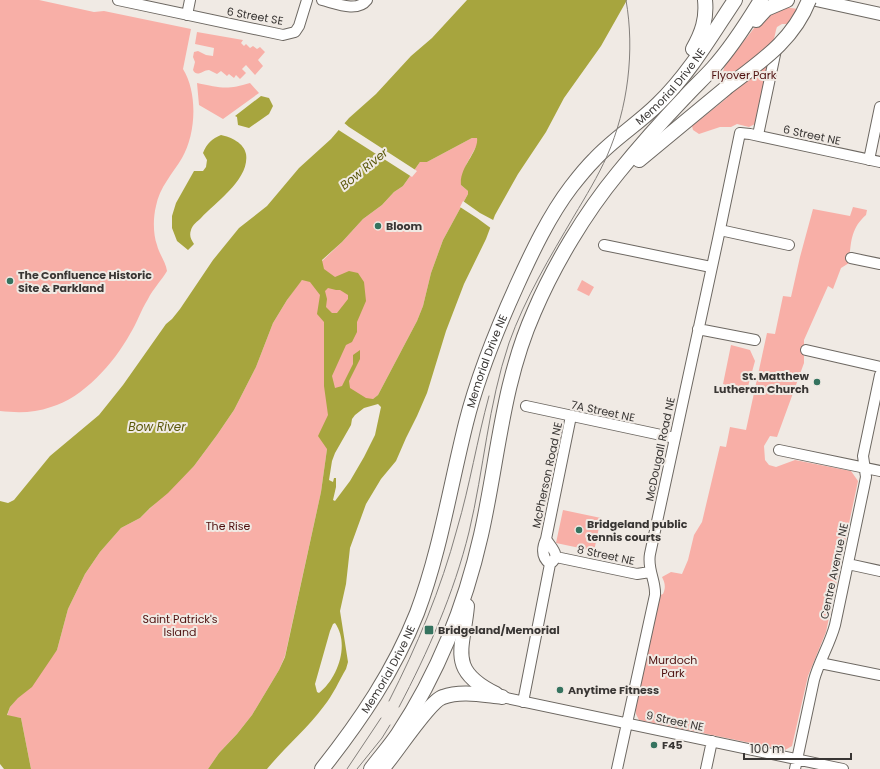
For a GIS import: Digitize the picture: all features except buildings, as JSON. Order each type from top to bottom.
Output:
[{"type":"highway","points":[[684,74],[689,55],[701,34],[706,15],[705,0]]},
{"type":"highway","name":"Memorial Drive NE","points":[[322,767],[363,714],[385,680],[402,647],[416,614],[429,576],[440,536],[467,421],[483,366],[518,284],[542,235],[558,206],[594,159],[658,104],[684,74],[702,50],[735,0]]},
{"type":"highway","points":[[702,79],[708,62],[753,0]]},
{"type":"highway","name":"Memorial Drive NE","points":[[371,769],[397,734],[432,674],[448,641],[469,582],[481,534],[500,428],[519,348],[547,283],[589,213],[618,172],[683,98],[714,67],[761,0]]},
{"type":"highway","points":[[735,39],[748,31],[760,14],[766,9],[787,0]]},
{"type":"highway","points":[[589,213],[638,161],[726,88],[771,54],[782,43],[800,19],[809,0]]},
{"type":"highway","points":[[469,582],[461,658],[466,671],[472,680],[486,690],[502,697]]},
{"type":"highway","points":[[382,769],[393,757],[431,706],[442,697],[454,694],[464,694],[502,697]]},
{"type":"main road","points":[[816,0],[880,14]]},
{"type":"street","name":"6 Street SE","points":[[118,0],[283,35],[295,32],[299,26],[307,0]]},
{"type":"street","points":[[187,15],[190,0]]},
{"type":"street","points":[[322,0],[352,7],[358,6],[367,0]]},
{"type":"street","points":[[758,135],[778,41],[784,33]]},
{"type":"street","points":[[869,160],[880,107]]},
{"type":"street","name":"6 Street NE","points":[[740,133],[758,135],[880,162]]},
{"type":"street","name":"McDougall Road NE","points":[[617,769],[655,595],[656,587],[650,572],[649,559],[740,133]]},
{"type":"street","points":[[720,230],[789,245]]},
{"type":"street","points":[[604,245],[711,267]]},
{"type":"street","points":[[851,258],[880,264]]},
{"type":"street","points":[[698,329],[755,340]]},
{"type":"street","points":[[806,350],[880,366]]},
{"type":"street","name":"Centre Avenue NE","points":[[796,764],[814,680],[832,635],[848,564],[866,477],[863,456],[880,375]]},
{"type":"street","name":"7A Street NE","points":[[526,406],[675,438]]},
{"type":"street","name":"McPherson Road NE","points":[[553,560],[556,552],[546,539],[571,416]]},
{"type":"street","points":[[779,450],[880,471]]},
{"type":"street","points":[[523,702],[553,560]]},
{"type":"street","name":"8 Street NE","points":[[553,560],[637,574],[650,572]]},
{"type":"street","points":[[848,564],[880,571]]},
{"type":"street","points":[[820,663],[880,675]]},
{"type":"street","name":"9 Street NE","points":[[502,697],[712,741],[796,764],[843,769]]},
{"type":"street","points":[[706,769],[712,741]]},
{"type":"green space","name":"The Confluence Historic Site & Parkland","points":[[0,0],[39,0],[94,12],[104,11],[191,29],[183,69],[188,79],[193,101],[190,137],[182,158],[160,193],[154,216],[156,241],[167,271],[150,295],[123,345],[106,367],[86,388],[63,402],[45,409],[26,412],[0,411]]},
{"type":"green space","name":"Flyover Park","points":[[784,7],[798,9],[789,24],[782,24],[777,27],[755,124],[749,127],[737,124],[731,127],[720,127],[699,134],[693,130],[692,126],[727,98],[726,97],[731,92],[721,80],[726,64],[762,18]]},
{"type":"green space","points":[[197,32],[243,40],[241,43],[244,46],[246,44],[250,48],[253,46],[257,49],[260,47],[265,52],[258,60],[263,66],[255,75],[246,65],[242,69],[246,73],[240,79],[236,75],[234,78],[229,74],[227,76],[221,71],[217,74],[209,70],[198,74],[196,73],[193,70],[195,62],[193,57],[194,52],[198,51],[206,55],[213,56],[214,48],[195,44]]},
{"type":"green space","points":[[197,83],[224,88],[236,87],[250,83],[259,93],[223,119],[199,105]]},
{"type":"green space","name":"Saint Patrick's Island","points":[[472,138],[477,138],[478,143],[466,165],[461,185],[468,191],[468,194],[443,240],[431,273],[423,306],[417,321],[378,395],[343,424],[327,449],[321,492],[285,656],[279,670],[252,715],[219,753],[208,769],[31,769],[21,718],[7,716],[10,707],[57,650],[68,609],[85,574],[100,552],[121,528],[140,518],[194,466],[217,435],[234,410],[256,367],[273,323],[299,283],[342,242],[363,219],[382,205],[394,192],[403,186],[420,162],[427,162]]},
{"type":"green space","name":"Murdoch Park","points":[[853,207],[867,210],[866,215],[854,231],[849,263],[841,268],[833,289],[828,286],[804,340],[804,363],[777,437],[770,436],[764,446],[765,460],[769,465],[776,467],[795,460],[851,471],[858,481],[826,632],[808,676],[792,746],[785,750],[639,720],[635,708],[660,595],[663,594],[665,589],[662,577],[671,572],[682,574],[688,560],[694,535],[702,522],[720,446],[726,447],[730,427],[746,430],[767,333],[775,334],[783,296],[791,297],[813,209],[850,216]]},
{"type":"green space","points":[[582,280],[594,287],[589,296],[577,290]]},
{"type":"green space","points":[[731,345],[750,350],[755,361],[747,390],[723,384]]},
{"type":"green space","name":"Bridgeland public tennis courts","points":[[563,510],[601,518],[594,551],[556,543]]},
{"type":"water","name":"Bow River","points":[[467,0],[627,0],[601,46],[564,98],[546,132],[518,174],[495,215],[486,239],[464,284],[446,331],[427,393],[417,416],[396,461],[381,479],[366,504],[350,548],[346,584],[340,611],[348,662],[346,669],[333,693],[317,714],[267,769],[208,769],[219,753],[252,715],[279,670],[285,657],[321,492],[327,449],[318,436],[328,415],[324,386],[324,322],[317,314],[320,295],[310,282],[302,280],[287,300],[273,323],[256,367],[234,410],[217,435],[194,466],[168,493],[140,518],[121,528],[100,552],[85,574],[68,609],[57,650],[32,687],[18,698],[10,707],[7,715],[21,718],[31,769],[4,769],[0,764],[0,501],[8,503],[14,500],[50,456],[99,415],[123,385],[166,324],[180,309],[213,260],[239,228],[267,206],[299,168],[331,139],[349,118],[376,94],[411,56],[432,38]],"holes":[[[472,138],[477,138],[475,149],[461,178],[461,185],[468,191],[468,194],[443,240],[431,273],[423,306],[417,321],[378,395],[373,399],[366,398],[350,388],[349,381],[360,359],[360,350],[353,355],[353,364],[342,386],[335,388],[332,376],[346,345],[352,342],[357,332],[357,322],[366,301],[364,282],[358,273],[349,271],[335,277],[324,269],[322,260],[342,242],[363,219],[382,205],[394,192],[403,186],[420,162],[427,162]],[[328,288],[340,290],[348,295],[348,299],[337,313],[332,313],[326,307],[327,299],[325,291]],[[378,404],[381,407],[375,435],[350,481],[335,501],[333,500],[336,487],[336,478],[334,478],[333,482],[329,480],[332,461],[351,425],[352,419],[364,408]],[[335,623],[342,641],[340,660],[332,679],[319,693],[317,692],[315,684],[333,624]]]},
{"type":"water","points":[[261,96],[269,98],[273,106],[269,114],[249,128],[238,125],[237,117],[235,116]]},
{"type":"water","points":[[221,135],[233,139],[243,147],[246,154],[246,163],[243,172],[231,189],[193,226],[190,236],[194,244],[188,250],[177,241],[172,228],[172,216],[176,203],[194,171],[203,171],[206,167],[207,160],[203,153],[206,147],[212,140]]},
{"type":"pier","points":[[343,122],[417,171],[412,177],[337,129]]},
{"type":"pier","points":[[463,201],[495,221],[492,229],[460,207]]},
{"type":"tram line","points":[[399,707],[430,644],[448,600],[463,555],[474,508],[496,390],[515,326],[547,262],[596,178],[614,138],[625,99],[628,79],[630,39],[626,0]]},
{"type":"tram line","points":[[389,701],[419,638],[444,573],[462,512],[489,396]]},
{"type":"tram line","points":[[347,769],[381,718]]},
{"type":"tram line","points":[[357,769],[382,738],[390,725]]},
{"type":"place","name":"Bloom","points":[[378,226]]},
{"type":"place","name":"The Confluence Historic Site & Parkland","points":[[10,281]]},
{"type":"place","name":"St. Matthew Lutheran Church","points":[[817,382]]},
{"type":"place","name":"Bridgeland public tennis courts","points":[[579,530]]},
{"type":"place","name":"Bridgeland/Memorial","points":[[429,630]]},
{"type":"place","name":"Anytime Fitness","points":[[560,690]]},
{"type":"place","name":"F45","points":[[654,745]]},
{"type":"park label","name":"The Rise","points":[[228,526]]}]
